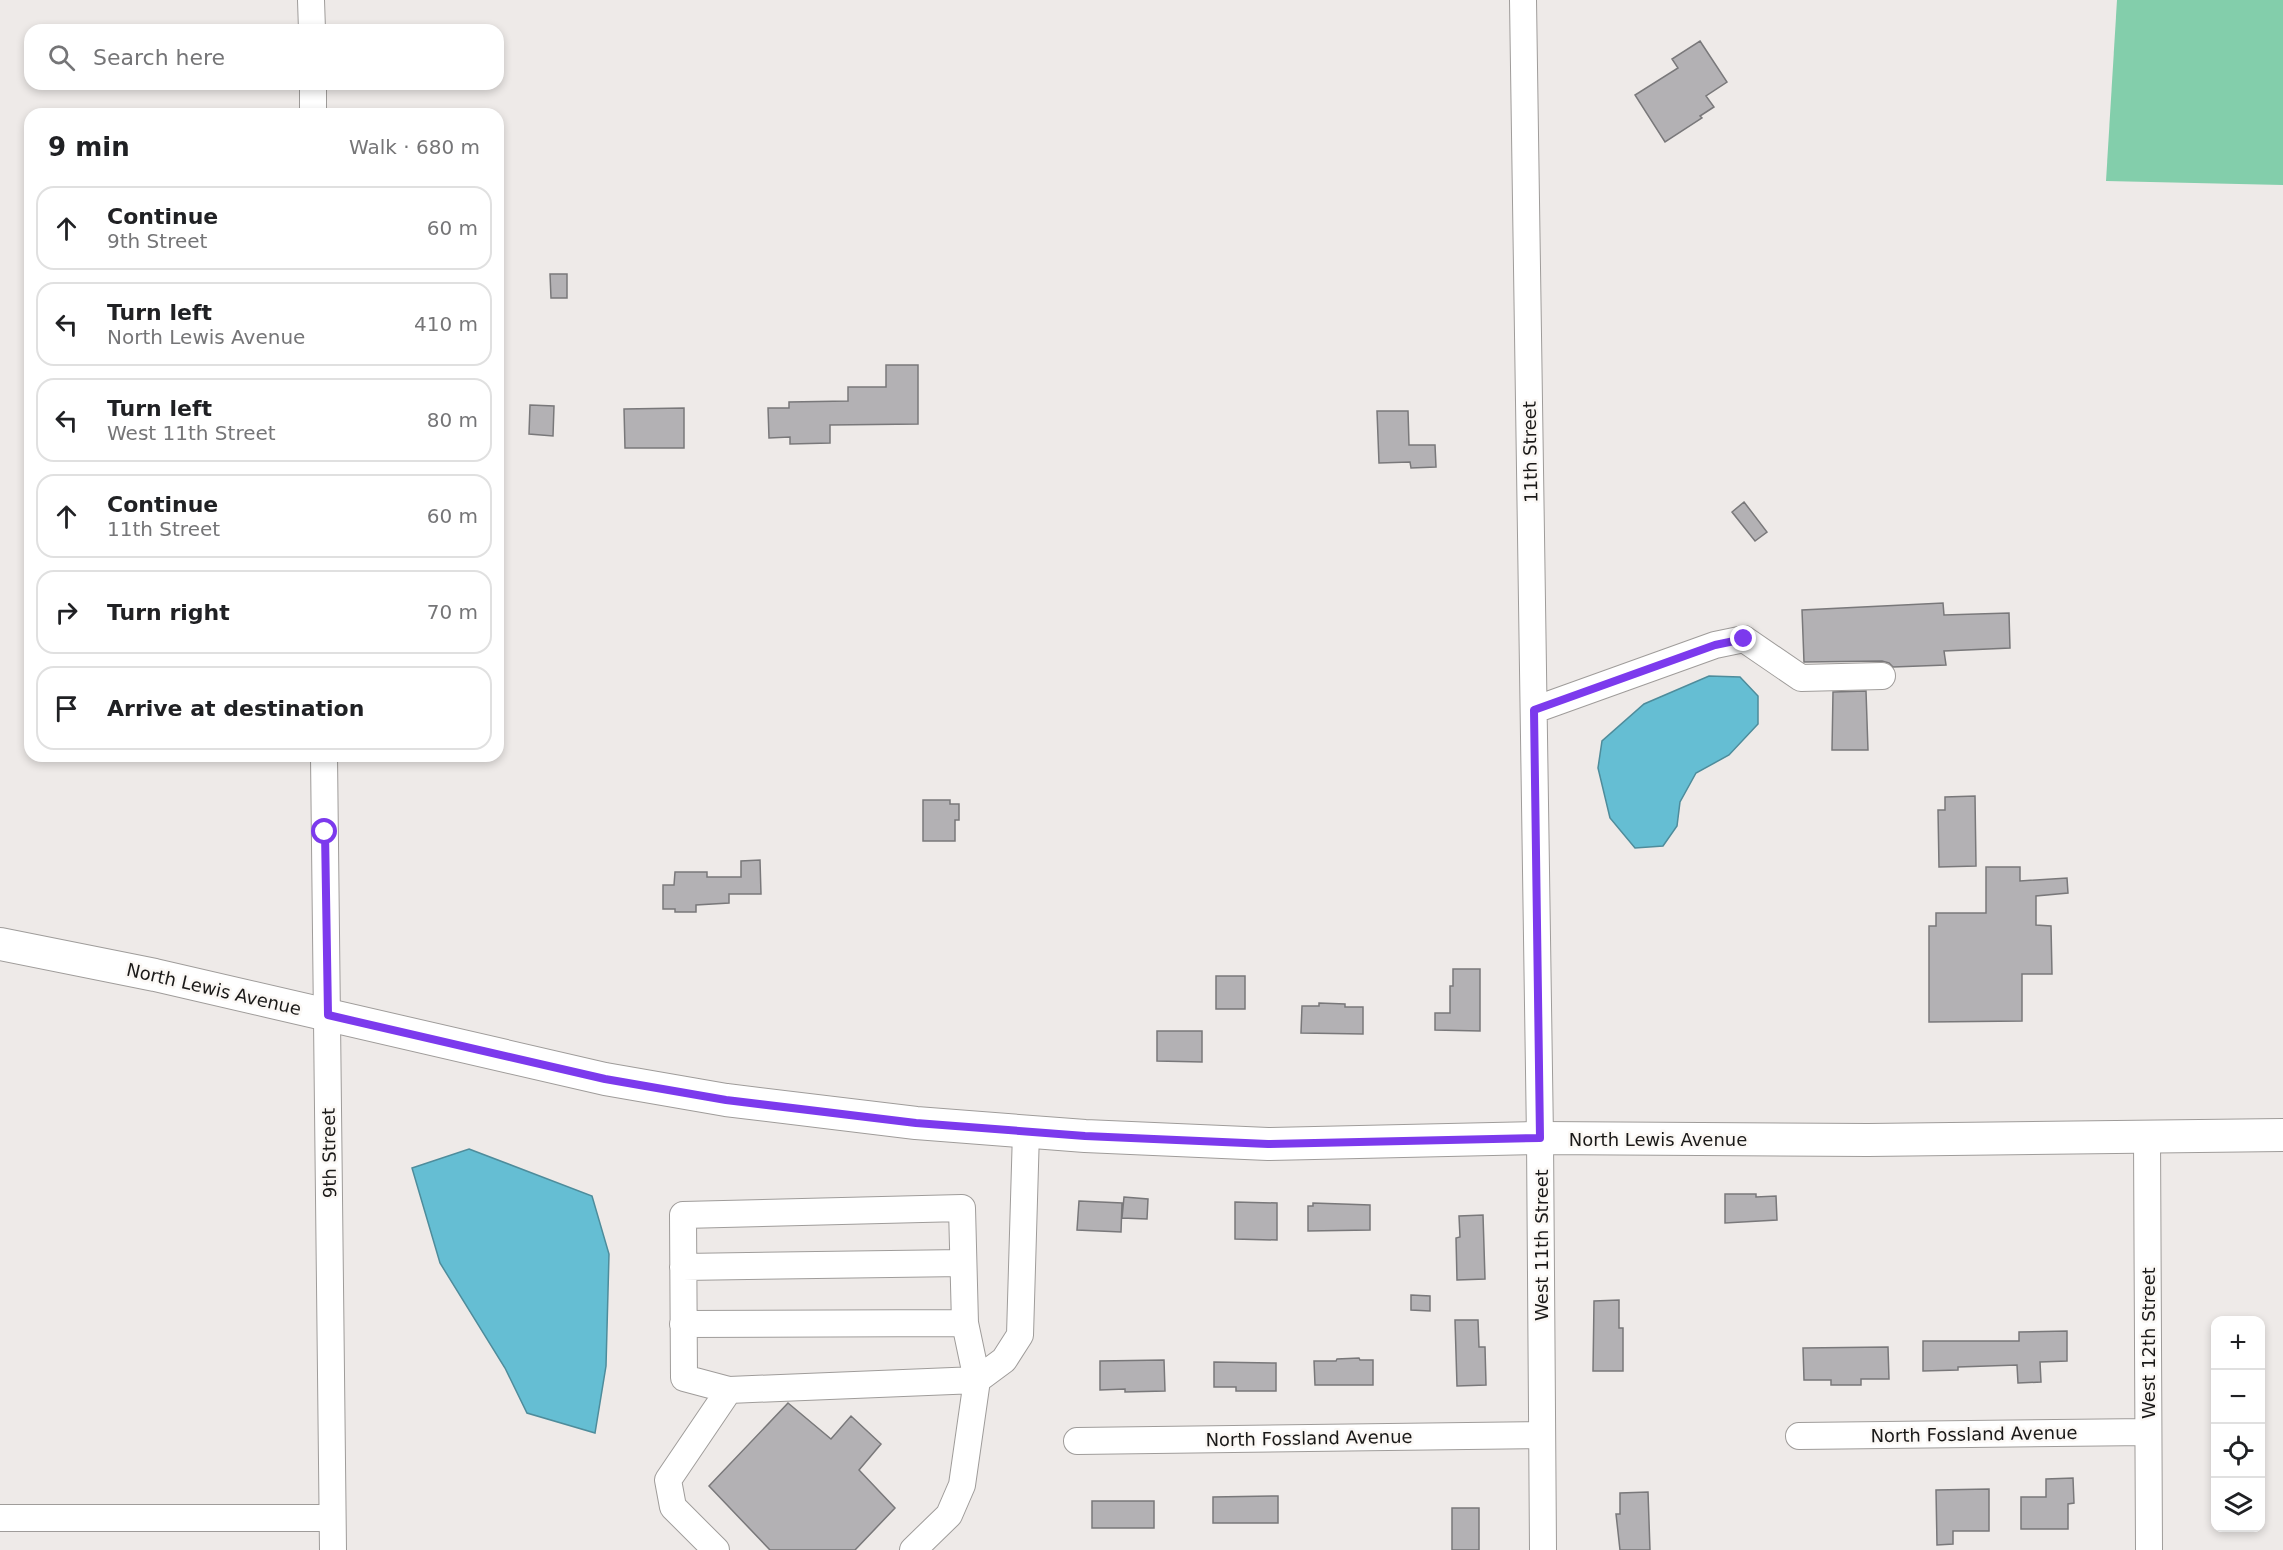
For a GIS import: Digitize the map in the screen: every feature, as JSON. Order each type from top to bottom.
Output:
[{"type":"main road","name":"North Lewis Avenue","points":[[0,944],[155,975],[605,1079],[726,1100],[916,1123],[1026,1132],[1268,1144],[1540,1138],[1868,1140],[2283,1135]]},
{"type":"street","points":[[311,0],[312,24]]},
{"type":"street","name":"11th Street","points":[[1523,0],[1537,904]]},
{"type":"street","points":[[313,90],[313,108]]},
{"type":"street","points":[[1534,710],[1715,645],[1744,639],[1801,678],[1882,676]]},
{"type":"street","name":"9th Street","points":[[324,762],[333,1550]]},
{"type":"street","name":"West 11th Street","points":[[1537,904],[1543,1550]]},
{"type":"street","points":[[913,1550],[949,1515],[962,1485],[977,1380],[965,1323],[962,1208],[682,1215],[684,1378],[729,1390],[977,1380],[1004,1360],[1020,1335],[1026,1132]]},
{"type":"street","name":"West 12th Street","points":[[2147,1137],[2149,1550]]},
{"type":"street","points":[[683,1267],[963,1263]]},
{"type":"street","points":[[683,1324],[965,1323]]},
{"type":"street","points":[[716,1550],[673,1507],[668,1479],[729,1390]]},
{"type":"street","name":"North Fossland Avenue","points":[[1799,1436],[2148,1432]]},
{"type":"street","name":"North Fossland Avenue","points":[[1077,1442],[1541,1435]]},
{"type":"street","points":[[0,1518],[332,1518]]},
{"type":"green space","points":[[2117,0],[2283,0],[2283,185],[2106,181]]},
{"type":"water","points":[[1709,676],[1740,677],[1758,696],[1758,724],[1729,755],[1696,773],[1680,802],[1677,826],[1663,846],[1635,848],[1610,818],[1598,768],[1602,741],[1644,704]]},
{"type":"water","points":[[469,1149],[592,1196],[609,1254],[606,1366],[595,1433],[527,1413],[505,1368],[440,1263],[412,1168]]},
{"type":"building","points":[[1700,41],[1727,82],[1706,96],[1714,107],[1700,116],[1702,118],[1665,142],[1635,95],[1678,68],[1672,59]]},
{"type":"building","points":[[550,274],[567,274],[567,298],[551,298]]},
{"type":"building","points":[[886,365],[918,365],[918,424],[830,425],[830,443],[790,444],[790,437],[769,438],[768,408],[789,408],[789,402],[848,401],[848,387],[886,387]]},
{"type":"building","points":[[530,405],[554,406],[553,436],[529,434]]},
{"type":"building","points":[[684,408],[684,448],[625,448],[624,409]]},
{"type":"building","points":[[1377,411],[1408,411],[1409,445],[1435,445],[1436,467],[1411,468],[1410,462],[1379,463]]},
{"type":"building","points":[[1744,502],[1767,532],[1755,541],[1732,512]]},
{"type":"building","points":[[1943,603],[1944,615],[2009,613],[2010,648],[1944,651],[1946,665],[1893,667],[1882,661],[1804,662],[1802,610]]},
{"type":"building","points":[[1866,691],[1868,750],[1832,750],[1833,692]]},
{"type":"building","points":[[1975,796],[1976,866],[1939,867],[1938,810],[1945,810],[1945,797]]},
{"type":"building","points":[[923,800],[950,800],[950,804],[959,804],[959,820],[955,820],[955,841],[923,841]]},
{"type":"building","points":[[760,860],[761,894],[729,894],[729,903],[696,905],[696,912],[675,912],[675,909],[663,909],[663,885],[674,885],[675,872],[707,872],[707,877],[741,877],[741,861]]},
{"type":"building","points":[[1986,867],[2020,867],[2020,881],[2067,878],[2068,893],[2036,896],[2036,925],[2051,926],[2052,974],[2022,974],[2022,1021],[1929,1022],[1929,926],[1936,926],[1936,913],[1986,913]]},
{"type":"building","points":[[1453,969],[1480,969],[1480,1031],[1435,1030],[1435,1013],[1450,1013],[1450,986],[1453,986]]},
{"type":"building","points":[[1216,976],[1245,976],[1245,1009],[1216,1009]]},
{"type":"building","points":[[1319,1003],[1363,1007],[1363,1034],[1301,1033],[1302,1006],[1319,1006]]},
{"type":"building","points":[[1157,1031],[1202,1031],[1202,1062],[1157,1061]]},
{"type":"building","points":[[1725,1194],[1776,1196],[1777,1220],[1725,1223]]},
{"type":"building","points":[[1124,1197],[1148,1199],[1147,1219],[1122,1218]]},
{"type":"building","points":[[1079,1201],[1122,1203],[1121,1232],[1077,1230]]},
{"type":"building","points":[[1235,1202],[1277,1203],[1277,1240],[1235,1239]]},
{"type":"building","points":[[1313,1203],[1370,1205],[1370,1230],[1308,1231],[1308,1206],[1313,1206]]},
{"type":"building","points":[[1483,1215],[1485,1279],[1457,1280],[1456,1238],[1460,1237],[1459,1216]]},
{"type":"building","points":[[1411,1295],[1430,1296],[1430,1311],[1411,1310]]},
{"type":"building","points":[[1619,1300],[1619,1328],[1623,1328],[1623,1371],[1593,1371],[1594,1301]]},
{"type":"building","points":[[1455,1320],[1478,1320],[1479,1347],[1485,1347],[1486,1385],[1457,1386]]},
{"type":"building","points":[[2067,1331],[2067,1361],[2040,1362],[2041,1382],[2018,1383],[2017,1365],[1923,1371],[1923,1341],[2019,1341],[2019,1332]]},
{"type":"building","points":[[1888,1347],[1889,1379],[1861,1379],[1861,1385],[1831,1385],[1831,1380],[1804,1380],[1803,1348]]},
{"type":"building","points":[[1359,1358],[1360,1360],[1373,1360],[1373,1385],[1315,1385],[1314,1361]]},
{"type":"building","points":[[1164,1360],[1165,1391],[1100,1390],[1100,1361]]},
{"type":"building","points":[[1214,1362],[1276,1363],[1276,1391],[1236,1391],[1236,1387],[1214,1387]]},
{"type":"building","points":[[788,1403],[831,1439],[851,1416],[881,1444],[859,1470],[895,1508],[855,1550],[770,1550],[709,1486]]},
{"type":"building","points":[[2073,1478],[2074,1503],[2068,1504],[2068,1529],[2021,1529],[2021,1497],[2046,1497],[2046,1479]]},
{"type":"building","points":[[1989,1489],[1989,1531],[1953,1531],[1953,1544],[1937,1545],[1936,1490]]},
{"type":"building","points":[[1648,1492],[1650,1550],[1620,1550],[1616,1514],[1620,1514],[1620,1493]]},
{"type":"building","points":[[1278,1496],[1278,1523],[1213,1523],[1213,1497]]},
{"type":"building","points":[[1092,1501],[1154,1501],[1154,1528],[1092,1528]]},
{"type":"building","points":[[1452,1508],[1479,1508],[1479,1550],[1452,1550]]},
{"type":"route","points":[[325,832],[328,1015],[605,1079],[726,1100],[916,1123],[1085,1136],[1268,1144],[1540,1138],[1534,710],[1715,645],[1744,639]]}]
